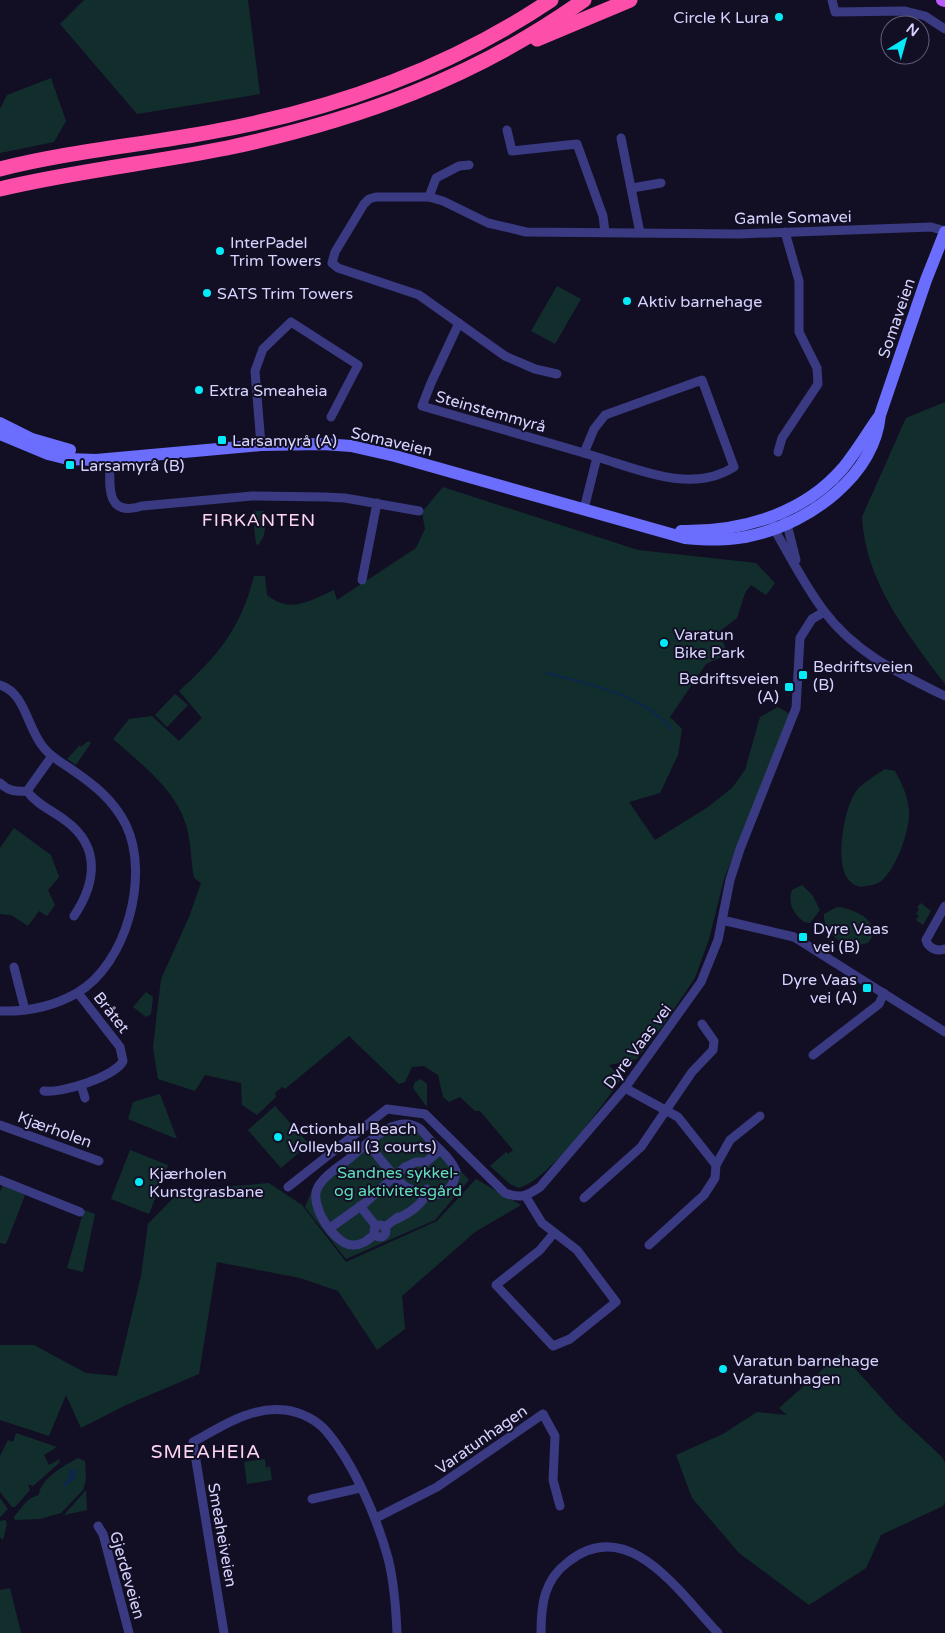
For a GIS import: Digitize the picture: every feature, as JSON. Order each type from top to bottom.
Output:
[{"type":"highway","points":[[0,169],[216,131],[326,105],[416,73],[441,62],[500,31],[551,0]]},
{"type":"highway","points":[[0,189],[225,148],[330,124],[420,92],[508,49],[584,0]]},
{"type":"highway","points":[[508,49],[536,40],[630,0]]},
{"type":"main road","name":"Somaveien","points":[[0,434],[25,446],[68,458],[96,460],[261,445],[322,444],[351,446],[395,456],[685,538],[718,540],[754,535],[787,524],[827,499],[851,478],[862,464],[874,442],[880,415],[926,280],[945,232]]},
{"type":"main road","name":"Somaveien","points":[[659,530],[716,531],[749,524],[776,515],[799,503],[832,479],[851,457],[880,415]]},
{"type":"main road","name":"Somaveien","points":[[0,423],[48,444],[110,458]]},
{"type":"street","points":[[832,0],[835,12],[905,11],[925,16],[945,29]]},
{"type":"street","points":[[507,130],[512,152],[577,144],[603,216],[605,232]]},
{"type":"street","points":[[621,138],[640,232]]},
{"type":"street","points":[[429,197],[436,178],[459,166],[469,165]]},
{"type":"street","points":[[632,188],[661,183]]},
{"type":"street","name":"Gamle Somavei","points":[[557,374],[516,362],[419,295],[338,268],[332,262],[335,252],[368,199],[429,197],[443,201],[488,223],[506,229],[551,232],[785,232],[931,227],[945,232]]},
{"type":"street","points":[[778,452],[782,438],[818,384],[819,376],[800,332],[799,281],[785,232]]},
{"type":"street","points":[[261,445],[255,371],[263,349],[291,322],[358,365],[331,417]]},
{"type":"street","name":"Steinstemmyrå","points":[[459,323],[422,402],[424,408],[652,473],[684,479],[705,478],[727,471],[734,466],[702,380],[605,415],[594,429],[584,453]]},
{"type":"street","points":[[584,509],[597,457]]},
{"type":"street","points":[[110,458],[110,489],[114,502],[118,507],[128,510],[142,506],[252,496],[345,498],[419,511]]},
{"type":"street","points":[[362,580],[377,503]]},
{"type":"street","points":[[776,515],[787,524],[798,568]]},
{"type":"street","points":[[776,515],[774,529],[824,612],[848,637],[872,657],[945,696]]},
{"type":"street","name":"Dyre Vaas vei","points":[[526,1197],[540,1188],[553,1174],[626,1088],[701,982],[716,946],[730,880],[740,849],[796,708],[800,638],[812,619],[824,612]]},
{"type":"street","points":[[0,685],[10,689],[19,699],[32,732],[52,756],[98,788],[109,799],[126,825],[136,852],[134,896],[114,955],[104,968],[78,992],[52,1004],[25,1010],[0,1011]]},
{"type":"street","points":[[0,783],[16,792],[27,790],[52,756]]},
{"type":"street","points":[[27,790],[38,803],[74,827],[87,846],[92,872],[91,883],[87,896],[74,916]]},
{"type":"street","points":[[945,906],[926,940],[930,947],[938,950],[945,949]]},
{"type":"street","points":[[722,920],[794,937],[945,1032]]},
{"type":"street","points":[[14,967],[25,1010]]},
{"type":"street","name":"Bråtet","points":[[44,1090],[56,1092],[81,1085],[121,1065],[123,1056],[120,1047],[78,992]]},
{"type":"street","points":[[813,1055],[879,1004],[884,993]]},
{"type":"street","points":[[584,1198],[641,1147],[692,1072],[713,1050],[714,1041],[702,1024]]},
{"type":"street","points":[[81,1085],[85,1098]]},
{"type":"street","points":[[626,1088],[666,1110],[684,1124],[716,1165]]},
{"type":"street","points":[[288,1187],[387,1109],[425,1114],[500,1189],[513,1196],[526,1197],[536,1215],[554,1233],[577,1250],[616,1302],[570,1339],[553,1346],[496,1285],[540,1250],[554,1233]]},
{"type":"street","points":[[649,1245],[704,1195],[715,1178],[716,1165],[730,1140],[760,1116]]},
{"type":"street","name":"Kjærholen","points":[[0,1125],[99,1161]]},
{"type":"street","points":[[368,1143],[394,1178],[405,1187],[445,1194],[449,1190],[456,1171],[452,1163],[419,1128],[394,1125],[387,1128],[368,1143],[324,1180],[318,1188],[316,1206],[341,1241],[349,1245],[358,1245],[379,1229],[395,1220],[406,1209],[419,1203],[427,1191]]},
{"type":"street","points":[[330,1228],[416,1162],[426,1162],[440,1150]]},
{"type":"street","points":[[0,1180],[80,1212]]},
{"type":"street","points":[[360,1206],[379,1229]]},
{"type":"street","name":"Smeaheiveien","points":[[224,1633],[193,1442],[240,1417],[270,1410],[296,1412],[315,1421],[326,1431],[360,1488]]},
{"type":"street","name":"Varatunhagen","points":[[376,1518],[437,1487],[543,1414],[555,1436],[553,1480],[560,1506]]},
{"type":"street","points":[[312,1499],[360,1488],[376,1518],[388,1560],[396,1604],[397,1633]]},
{"type":"street","name":"Gjerdeveien","points":[[98,1526],[103,1534],[128,1633]]},
{"type":"street","points":[[542,1633],[543,1600],[552,1578],[570,1560],[590,1550],[607,1547],[629,1550],[655,1566],[718,1633]]},
{"type":"green space","points":[[84,0],[248,0],[260,94],[137,114],[60,24]]},
{"type":"green space","points":[[51,78],[66,121],[54,142],[0,153],[0,109],[7,95]]},
{"type":"green space","points":[[557,286],[581,299],[555,344],[531,331]]},
{"type":"green space","points":[[945,402],[945,684],[903,627],[880,585],[865,541],[862,517],[906,418]]},
{"type":"green space","points":[[443,487],[638,550],[756,563],[775,583],[766,595],[751,585],[745,593],[737,618],[719,632],[728,654],[706,664],[670,717],[682,729],[678,755],[660,793],[629,802],[655,840],[708,807],[732,788],[745,770],[760,717],[778,707],[790,714],[724,879],[709,939],[695,978],[664,1024],[637,1059],[609,1065],[621,1079],[574,1141],[544,1172],[531,1182],[518,1188],[510,1184],[490,1166],[506,1152],[508,1154],[513,1150],[480,1111],[475,1111],[460,1097],[449,1102],[443,1097],[438,1075],[424,1066],[412,1067],[405,1082],[399,1084],[349,1036],[285,1089],[282,1087],[275,1093],[276,1097],[257,1115],[242,1105],[241,1083],[205,1075],[195,1091],[158,1079],[153,1047],[161,979],[189,917],[201,883],[194,878],[187,828],[175,802],[157,779],[113,739],[129,719],[152,716],[179,741],[202,718],[179,691],[205,666],[226,640],[242,611],[254,576],[265,576],[267,595],[284,604],[300,604],[334,590],[337,600],[416,548],[425,529],[422,512]]},
{"type":"green space","points":[[255,511],[264,511],[265,520],[264,533],[258,545],[256,544],[254,526],[256,523]]},
{"type":"green space","points":[[175,694],[188,705],[167,727],[155,715]]},
{"type":"green space","points":[[88,741],[91,743],[76,765],[67,759],[80,745],[81,747]]},
{"type":"green space","points":[[885,769],[895,771],[904,790],[909,811],[907,829],[901,850],[886,876],[878,883],[861,887],[851,882],[846,875],[843,864],[842,837],[845,822],[852,798],[857,790]]},
{"type":"green space","points":[[14,828],[51,855],[59,877],[48,890],[55,905],[47,916],[39,911],[28,926],[11,915],[0,914],[0,848]]},
{"type":"green space","points":[[802,885],[813,896],[820,910],[810,923],[800,919],[794,912],[791,904],[792,890]]},
{"type":"green space","points":[[921,903],[931,911],[923,925],[916,920],[919,916],[916,914],[919,909],[917,907]]},
{"type":"green space","points":[[837,907],[858,913],[870,923],[873,929],[868,943],[849,947],[831,934],[824,920],[824,914]]},
{"type":"green space","points":[[146,992],[153,997],[151,1014],[146,1017],[133,1007]]},
{"type":"green space","points":[[421,1079],[427,1084],[427,1107],[413,1088],[415,1082]]},
{"type":"green space","points":[[160,1094],[177,1139],[128,1119],[133,1102]]},
{"type":"green space","name":"Actionball Beach Volleyball (3 courts)","points":[[275,1106],[309,1144],[281,1168],[248,1130]]},
{"type":"green space","name":"Sandnes sykkel- og aktivitetsgård","points":[[390,1122],[421,1127],[469,1180],[435,1220],[346,1259],[305,1207],[315,1183]]},
{"type":"green space","name":"Kjærholen Kunstgrasbane","points":[[130,1150],[168,1165],[149,1214],[111,1199]]},
{"type":"green space","points":[[476,1179],[521,1205],[475,1232],[402,1296],[405,1329],[377,1350],[338,1291],[300,1278],[217,1262],[199,1374],[126,1405],[81,1428],[66,1395],[49,1436],[0,1420],[0,1345],[34,1345],[86,1373],[117,1376],[141,1276],[148,1224],[180,1191],[269,1183],[302,1205],[346,1262],[437,1221]]},
{"type":"green space","points":[[3,1185],[25,1195],[6,1244],[0,1243],[0,1192]]},
{"type":"green space","points":[[84,1210],[95,1214],[83,1272],[67,1268]]},
{"type":"green space","points":[[841,1353],[896,1414],[943,1458],[945,1463],[945,1502],[943,1506],[881,1535],[866,1568],[809,1605],[739,1553],[692,1498],[676,1455],[723,1434],[757,1412],[787,1415],[779,1408]]},
{"type":"green space","points":[[16,1433],[57,1447],[44,1455],[49,1465],[60,1459],[59,1463],[33,1486],[28,1484],[30,1490],[15,1507],[12,1507],[0,1492],[0,1456],[8,1440],[13,1442]]},
{"type":"green space","points":[[78,1458],[85,1461],[86,1479],[83,1490],[61,1513],[40,1519],[15,1520],[14,1517],[25,1503],[39,1495],[40,1489],[48,1478]]},
{"type":"green space","points":[[265,1459],[266,1468],[270,1466],[272,1480],[247,1484],[244,1462]]},
{"type":"green space","points":[[86,1490],[87,1510],[64,1515]]},
{"type":"green space","points":[[0,1498],[8,1509],[0,1517]]},
{"type":"green space","points":[[5,1520],[7,1523],[3,1540],[0,1537],[0,1521]]},
{"type":"green space","points":[[10,1588],[21,1633],[0,1633],[0,1590]]},
{"type":"water","points":[[70,1469],[76,1470],[76,1478],[65,1487],[63,1485],[68,1478]]},
{"type":"waterway","points":[[547,673],[597,686],[630,699],[659,717],[671,729]]},
{"type":"place","name":"Circle K Lura","points":[[779,17]]},
{"type":"place","name":"InterPadel Trim Towers","points":[[220,251]]},
{"type":"place","name":"SATS Trim Towers","points":[[207,293]]},
{"type":"place","name":"Aktiv barnehage","points":[[627,301]]},
{"type":"place","name":"Extra Smeaheia","points":[[199,390]]},
{"type":"place","name":"Larsamyrå (A)","points":[[222,440]]},
{"type":"place","name":"Larsamyrå (B)","points":[[70,465]]},
{"type":"place","name":"Varatun Bike Park","points":[[664,643]]},
{"type":"place","name":"Bedriftsveien (B)","points":[[803,675]]},
{"type":"place","name":"Bedriftsveien (A)","points":[[789,687]]},
{"type":"place","name":"Dyre Vaas vei (B)","points":[[803,937]]},
{"type":"place","name":"Dyre Vaas vei (A)","points":[[867,988]]},
{"type":"place","name":"Actionball Beach Volleyball (3 courts)","points":[[278,1137]]},
{"type":"place","name":"Kjærholen Kunstgrasbane","points":[[139,1182]]},
{"type":"place","name":"Varatun barnehage Varatunhagen","points":[[723,1369]]},
{"type":"district","name":"FIRKANTEN","points":[[259,520]]},
{"type":"district","name":"SMEAHEIA","points":[[206,1451]]}]
